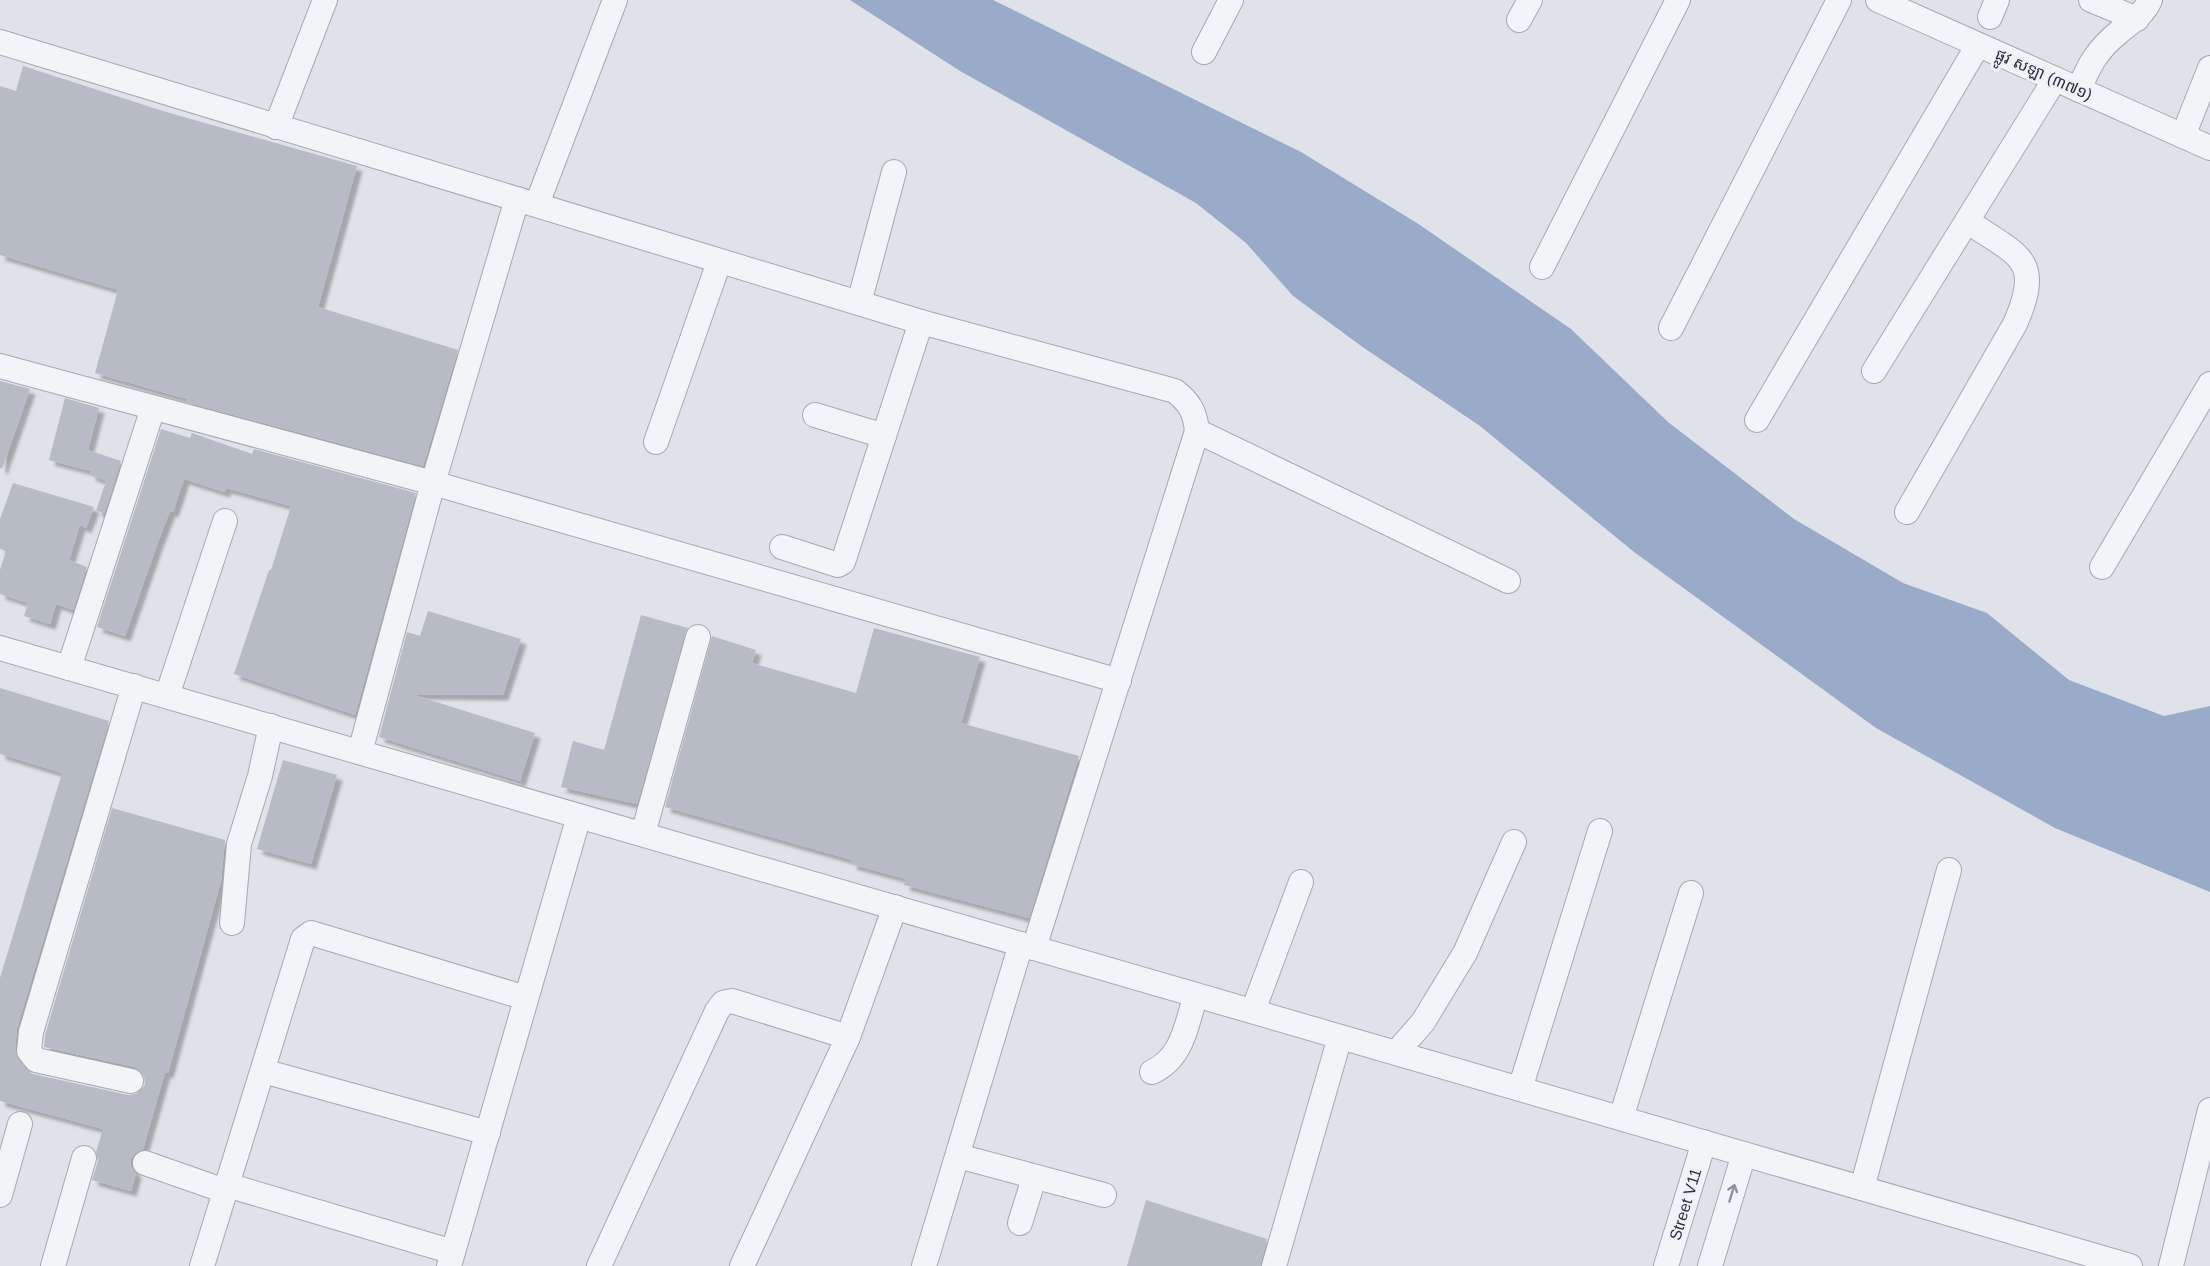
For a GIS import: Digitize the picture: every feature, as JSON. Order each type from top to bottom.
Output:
[{"type":"street","points":[[276,127],[325,0]]},
{"type":"street","points":[[360,752],[433,483],[527,201],[615,0]]},
{"type":"street","points":[[1204,52],[1231,0]]},
{"type":"street","points":[[1542,267],[1678,0]]},
{"type":"street","points":[[1671,328],[1839,0]]},
{"type":"street","name":"ផ្លូវ សឡា (៣៧១)","points":[[1878,0],[2210,148]]},
{"type":"street","points":[[2091,0],[2144,10]]},
{"type":"street","points":[[2079,90],[2090,61],[2118,32],[2144,10]]},
{"type":"street","points":[[0,42],[527,201],[719,262],[921,322],[1175,392],[1188,402],[1196,416],[1197,431],[1119,681],[1028,946],[924,1266]]},
{"type":"street","points":[[1757,420],[1978,45]]},
{"type":"street","points":[[2183,136],[2210,68]]},
{"type":"street","points":[[1874,371],[2055,79]]},
{"type":"street","points":[[859,303],[894,171]]},
{"type":"street","points":[[1907,512],[2015,324],[2027,297],[2030,278],[2024,263],[2010,250],[1967,221]]},
{"type":"street","points":[[656,442],[719,262]]},
{"type":"street","points":[[782,547],[838,565],[843,562],[921,322]]},
{"type":"street","points":[[0,366],[433,483],[1119,681]]},
{"type":"street","points":[[2102,567],[2210,384]]},
{"type":"street","points":[[69,668],[153,408]]},
{"type":"street","points":[[815,415],[884,436]]},
{"type":"street","points":[[1197,431],[1508,581]]},
{"type":"street","points":[[167,696],[225,521]]},
{"type":"street","points":[[643,834],[698,637]]},
{"type":"street","points":[[0,648],[2130,1266]]},
{"type":"street","points":[[131,1081],[36,1060],[29,1051],[31,1032],[134,686]]},
{"type":"street","points":[[232,923],[239,844],[260,777],[271,726]]},
{"type":"street","points":[[145,1163],[451,1259],[579,816]]},
{"type":"street","points":[[1520,1089],[1600,831]]},
{"type":"street","points":[[1396,1053],[1422,1022],[1465,953],[1514,842]]},
{"type":"street","points":[[1862,1188],[1949,870]]},
{"type":"street","points":[[1253,1011],[1301,882]]},
{"type":"street","points":[[1621,1118],[1691,893]]},
{"type":"street","points":[[742,1266],[848,1037],[895,907]]},
{"type":"street","points":[[202,1266],[303,939],[311,933],[526,998]]},
{"type":"street","points":[[1152,1072],[1165,1066],[1175,1057],[1196,995]]},
{"type":"street","points":[[599,1266],[717,1011],[723,1003],[732,1001],[848,1037]]},
{"type":"street","points":[[1274,1266],[1340,1036]]},
{"type":"street","points":[[263,1071],[488,1133]]},
{"type":"street","points":[[2171,1266],[2210,1110]]},
{"type":"street","points":[[0,1195],[20,1124]]},
{"type":"street","name":"Street V11","points":[[1666,1266],[1704,1142]]},
{"type":"street","points":[[1710,1266],[1744,1154]]},
{"type":"street","points":[[958,1156],[1104,1196]]},
{"type":"street","points":[[53,1266],[84,1158]]},
{"type":"street","points":[[1020,1223],[1034,1178]]},
{"type":"water","points":[[850,0],[993,0],[1301,152],[1417,223],[1571,329],[1668,422],[1794,519],[1903,583],[1987,613],[2069,680],[2164,716],[2210,706],[2210,892],[2055,828],[1876,728],[1634,552],[1480,426],[1364,348],[1293,296],[1246,243],[1196,203],[960,71]]},
{"type":"building","points":[[23,66],[166,112],[357,166],[318,307],[458,350],[423,466],[186,402],[187,399],[95,373],[118,290],[0,255],[0,86],[16,91]]},
{"type":"building","points":[[0,381],[30,389],[2,469],[0,468]]},
{"type":"building","points":[[65,398],[99,408],[88,450],[121,461],[104,513],[96,511],[106,481],[90,475],[91,471],[49,460]]},
{"type":"building","points":[[161,429],[190,438],[192,433],[252,454],[254,449],[416,493],[355,715],[234,674],[291,506],[226,488],[224,492],[184,479],[173,512],[170,511],[158,542],[125,636],[97,627]]},
{"type":"building","points":[[13,483],[94,507],[86,528],[80,525],[69,560],[87,567],[73,610],[56,604],[50,624],[24,616],[28,603],[0,594],[0,570],[6,551],[0,549],[0,519]]},
{"type":"building","points":[[428,611],[521,639],[503,695],[411,694],[535,733],[520,781],[379,737],[407,632],[420,636]]},
{"type":"building","points":[[641,615],[688,628],[637,804],[561,787],[573,741],[604,750]]},
{"type":"building","points":[[874,628],[980,657],[961,723],[1079,756],[1029,918],[904,885],[906,879],[851,864],[852,860],[665,807],[712,636],[756,650],[752,663],[856,693]]},
{"type":"building","points":[[0,688],[109,721],[17,1028],[15,1050],[25,1069],[33,1074],[128,1095],[136,1094],[145,1085],[144,1076],[135,1067],[44,1047],[45,1035],[112,808],[225,840],[221,881],[168,1073],[165,1072],[143,1149],[135,1153],[131,1159],[131,1166],[136,1173],[131,1191],[92,1180],[98,1161],[96,1152],[103,1129],[0,1101],[0,978],[62,773],[0,754]]},
{"type":"building","points":[[283,760],[337,775],[311,864],[257,849]]},
{"type":"building","points":[[1146,1200],[1267,1239],[1260,1266],[1127,1266]]}]
